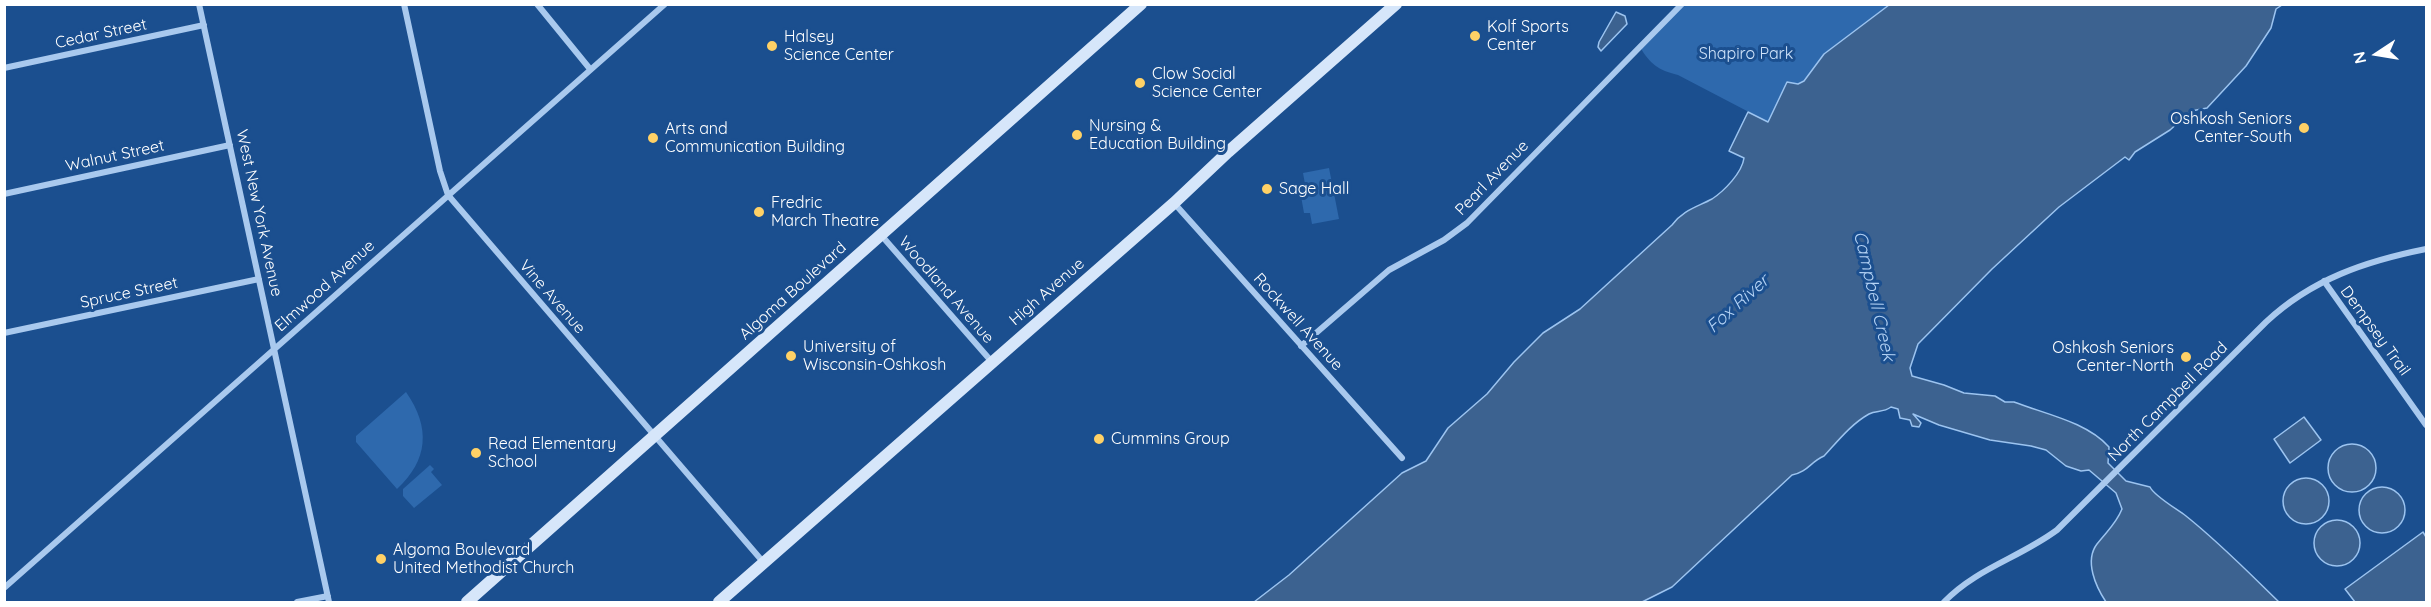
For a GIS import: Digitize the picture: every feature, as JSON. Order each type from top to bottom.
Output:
[{"type":"main road","name":"Algoma Boulevard","points":[[467,603],[1141,4]]},
{"type":"main road","name":"High Avenue","points":[[719,603],[1174,203],[1228,152],[1396,4]]},
{"type":"street","name":"West New York Avenue","points":[[199,4],[328,599]]},
{"type":"street","name":"Vine Avenue","points":[[404,4],[440,171],[448,195],[765,563]]},
{"type":"street","points":[[537,4],[590,69]]},
{"type":"street","name":"Elmwood Avenue","points":[[4,588],[665,4]]},
{"type":"street","name":"Pearl Avenue","points":[[1301,346],[1389,270],[1444,240],[1467,223],[1682,4]]},
{"type":"street","name":"Cedar Street","points":[[4,68],[204,26]]},
{"type":"street","name":"Walnut Street","points":[[4,194],[230,145]]},
{"type":"street","name":"Rockwell Avenue","points":[[1174,203],[1401,458]]},
{"type":"street","name":"Woodland Avenue","points":[[881,235],[992,362]]},
{"type":"street","name":"North Campbell Road","points":[[1944,603],[1960,587],[1980,573],[2050,535],[2117,472],[2272,317],[2305,291],[2367,263],[2427,249]]},
{"type":"street","name":"Spruce Street","points":[[4,333],[259,279]]},
{"type":"street","name":"Dempsey Trail","points":[[2324,281],[2427,425]]},
{"type":"street","points":[[297,603],[328,599]]},
{"type":"green space","name":"Shapiro Park","points":[[1682,5],[1889,5],[1824,54],[1804,81],[1798,84],[1787,82],[1768,122],[1678,75],[1665,71],[1651,62],[1644,53],[1640,47]]},
{"type":"green space","points":[[1329,168],[1339,219],[1312,224],[1310,213],[1304,213],[1299,185],[1305,184],[1303,173]]},
{"type":"green space","points":[[406,392],[420,418],[422,443],[415,467],[397,489],[356,442],[356,436]]},
{"type":"green space","points":[[430,465],[434,469],[431,472],[442,485],[414,508],[403,496],[403,489]]},
{"type":"water","points":[[1889,5],[2282,5],[2276,9],[2271,28],[2246,66],[2207,108],[2191,111],[2170,130],[2135,152],[2129,160],[2125,157],[2059,207],[1992,269],[1918,344],[1910,368],[1912,376],[1964,393],[1995,396],[2005,402],[2014,402],[2089,431],[2109,447],[2108,463],[2126,481],[2150,487],[2152,491],[2211,537],[2279,602],[2106,602],[2095,582],[2091,566],[2093,551],[2122,509],[2116,493],[2089,470],[2081,471],[2066,466],[2046,450],[1990,440],[1939,425],[1913,414],[1921,423],[1919,427],[1912,426],[1910,420],[1900,418],[1898,409],[1891,407],[1862,418],[1824,456],[1802,472],[1792,475],[1672,587],[1642,602],[1254,602],[1289,575],[1402,473],[1426,461],[1448,428],[1487,394],[1543,333],[1580,309],[1681,216],[1722,191],[1743,164],[1744,158],[1729,151],[1748,112],[1768,122],[1787,82],[1798,84],[1804,81],[1824,54]]},
{"type":"water","points":[[1616,12],[1625,16],[1627,24],[1601,51],[1598,47],[1599,42]]},
{"type":"water","points":[[2304,417],[2321,440],[2290,463],[2274,439]]},
{"type":"water","points":[[2352,444],[2369,451],[2376,468],[2369,485],[2352,492],[2335,485],[2328,468],[2335,451]]},
{"type":"water","points":[[2306,478],[2315,479],[2323,484],[2328,492],[2328,510],[2323,518],[2315,523],[2306,524],[2297,523],[2289,518],[2284,510],[2283,501],[2284,492],[2289,484],[2297,479]]},
{"type":"water","points":[[2382,487],[2391,488],[2399,493],[2404,501],[2404,519],[2399,527],[2391,532],[2382,533],[2373,532],[2365,527],[2360,519],[2359,510],[2360,501],[2365,493],[2373,488]]},
{"type":"water","points":[[2337,520],[2346,521],[2354,526],[2359,534],[2359,552],[2354,560],[2346,565],[2337,566],[2328,565],[2320,560],[2315,552],[2314,543],[2315,534],[2320,526],[2328,521]]},
{"type":"water","points":[[2423,532],[2426,537],[2426,602],[2355,602],[2345,589]]},
{"type":"place","name":"Kolf Sports Center","points":[[1475,36]]},
{"type":"place","name":"Halsey Science Center","points":[[772,46]]},
{"type":"place","name":"Clow Social Science Center","points":[[1140,83]]},
{"type":"place","name":"Oshkosh Seniors Center-South","points":[[2304,128]]},
{"type":"place","name":"Nursing & Education Building","points":[[1077,135]]},
{"type":"place","name":"Arts and Communication Building","points":[[653,138]]},
{"type":"place","name":"Sage Hall","points":[[1267,189]]},
{"type":"place","name":"Fredric March Theatre","points":[[759,212]]},
{"type":"place","name":"University of Wisconsin-Oshkosh","points":[[791,356]]},
{"type":"place","name":"Oshkosh Seniors Center-North","points":[[2186,357]]},
{"type":"place","name":"Cummins Group","points":[[1099,439]]},
{"type":"place","name":"Read Elementary School","points":[[476,453]]},
{"type":"place","name":"Algoma Boulevard United Methodist Church","points":[[381,559]]},
{"type":"water label","name":"Campbell Creek","points":[[1874,296]]},
{"type":"water label","name":"Fox River","points":[[1738,304]]}]
